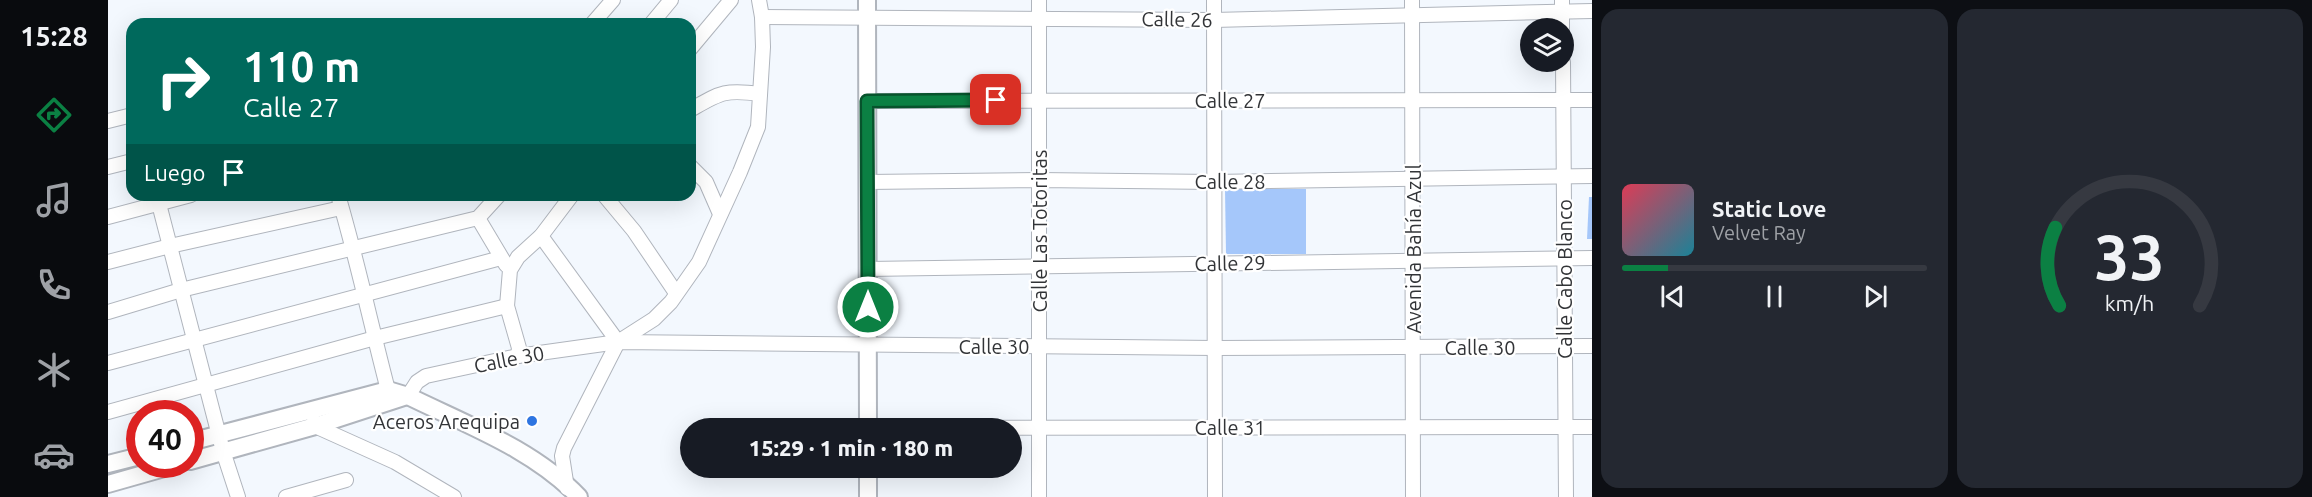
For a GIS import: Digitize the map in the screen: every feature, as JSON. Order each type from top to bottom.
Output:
[{"type":"street","points":[[597,18],[613,0]]},
{"type":"street","points":[[656,18],[671,0]]},
{"type":"street","points":[[696,42],[731,0]]},
{"type":"street","points":[[568,490],[562,456],[564,448],[618,342],[654,319],[671,302],[699,262],[758,127],[762,16],[759,0]]},
{"type":"street","points":[[867,0],[868,418]]},
{"type":"street","name":"Calle Las Totoritas","points":[[1039,0],[1039,497]]},
{"type":"street","points":[[1214,0],[1215,497]]},
{"type":"street","name":"Calle 26","points":[[762,16],[1214,20],[1412,7],[1562,6],[1592,11]]},
{"type":"street","name":"Avenida Bahía Azul","points":[[1412,7],[1413,497]]},
{"type":"street","name":"Calle Cabo Blanco","points":[[1563,72],[1566,497]]},
{"type":"street","points":[[696,107],[728,91],[760,94]]},
{"type":"street","name":"Calle 27","points":[[867,101],[1592,100]]},
{"type":"street","points":[[108,121],[126,116]]},
{"type":"street","points":[[108,167],[126,162]]},
{"type":"street","points":[[696,172],[706,182],[720,214]]},
{"type":"street","name":"Calle 28","points":[[867,182],[1039,180],[1214,182],[1592,176]]},
{"type":"street","points":[[108,217],[170,201]]},
{"type":"street","points":[[108,262],[340,201],[354,247],[363,294],[388,390]]},
{"type":"street","points":[[108,312],[181,290],[478,218],[494,201]]},
{"type":"street","points":[[108,363],[363,294],[505,264],[518,257],[541,237],[568,201]]},
{"type":"street","points":[[609,201],[634,231],[676,293]]},
{"type":"street","points":[[159,204],[193,339],[208,386],[223,452],[238,497]]},
{"type":"street","points":[[478,218],[505,264],[507,306],[519,348],[518,356]]},
{"type":"street","points":[[541,237],[618,342]]},
{"type":"street","name":"Calle 29","points":[[868,269],[1592,258]]},
{"type":"street","points":[[108,412],[375,338],[507,306]]},
{"type":"street","name":"Calle 30","points":[[408,396],[417,382],[426,376],[518,356],[618,342],[1215,348],[1592,346]]},
{"type":"street","points":[[204,457],[388,390],[408,396],[531,456],[568,490],[579,497]]},
{"type":"street","points":[[204,439],[313,418],[408,396]]},
{"type":"street","points":[[313,418],[454,497]]},
{"type":"street","name":"Calle 31","points":[[1022,427],[1592,427]]},
{"type":"street","points":[[108,464],[126,460]]},
{"type":"street","points":[[108,484],[129,478]]},
{"type":"street","points":[[868,478],[868,497]]},
{"type":"street","points":[[286,497],[346,480]]},
{"type":"shaded area","points":[[1225,189],[1306,189],[1306,254],[1226,254]]},
{"type":"shaded area","points":[[1589,197],[1592,197],[1592,239],[1587,239]]},
{"type":"place","name":"Aceros Arequipa","points":[[532,421]]},
{"type":"route","points":[[868,307],[867,101],[996,100]]}]
